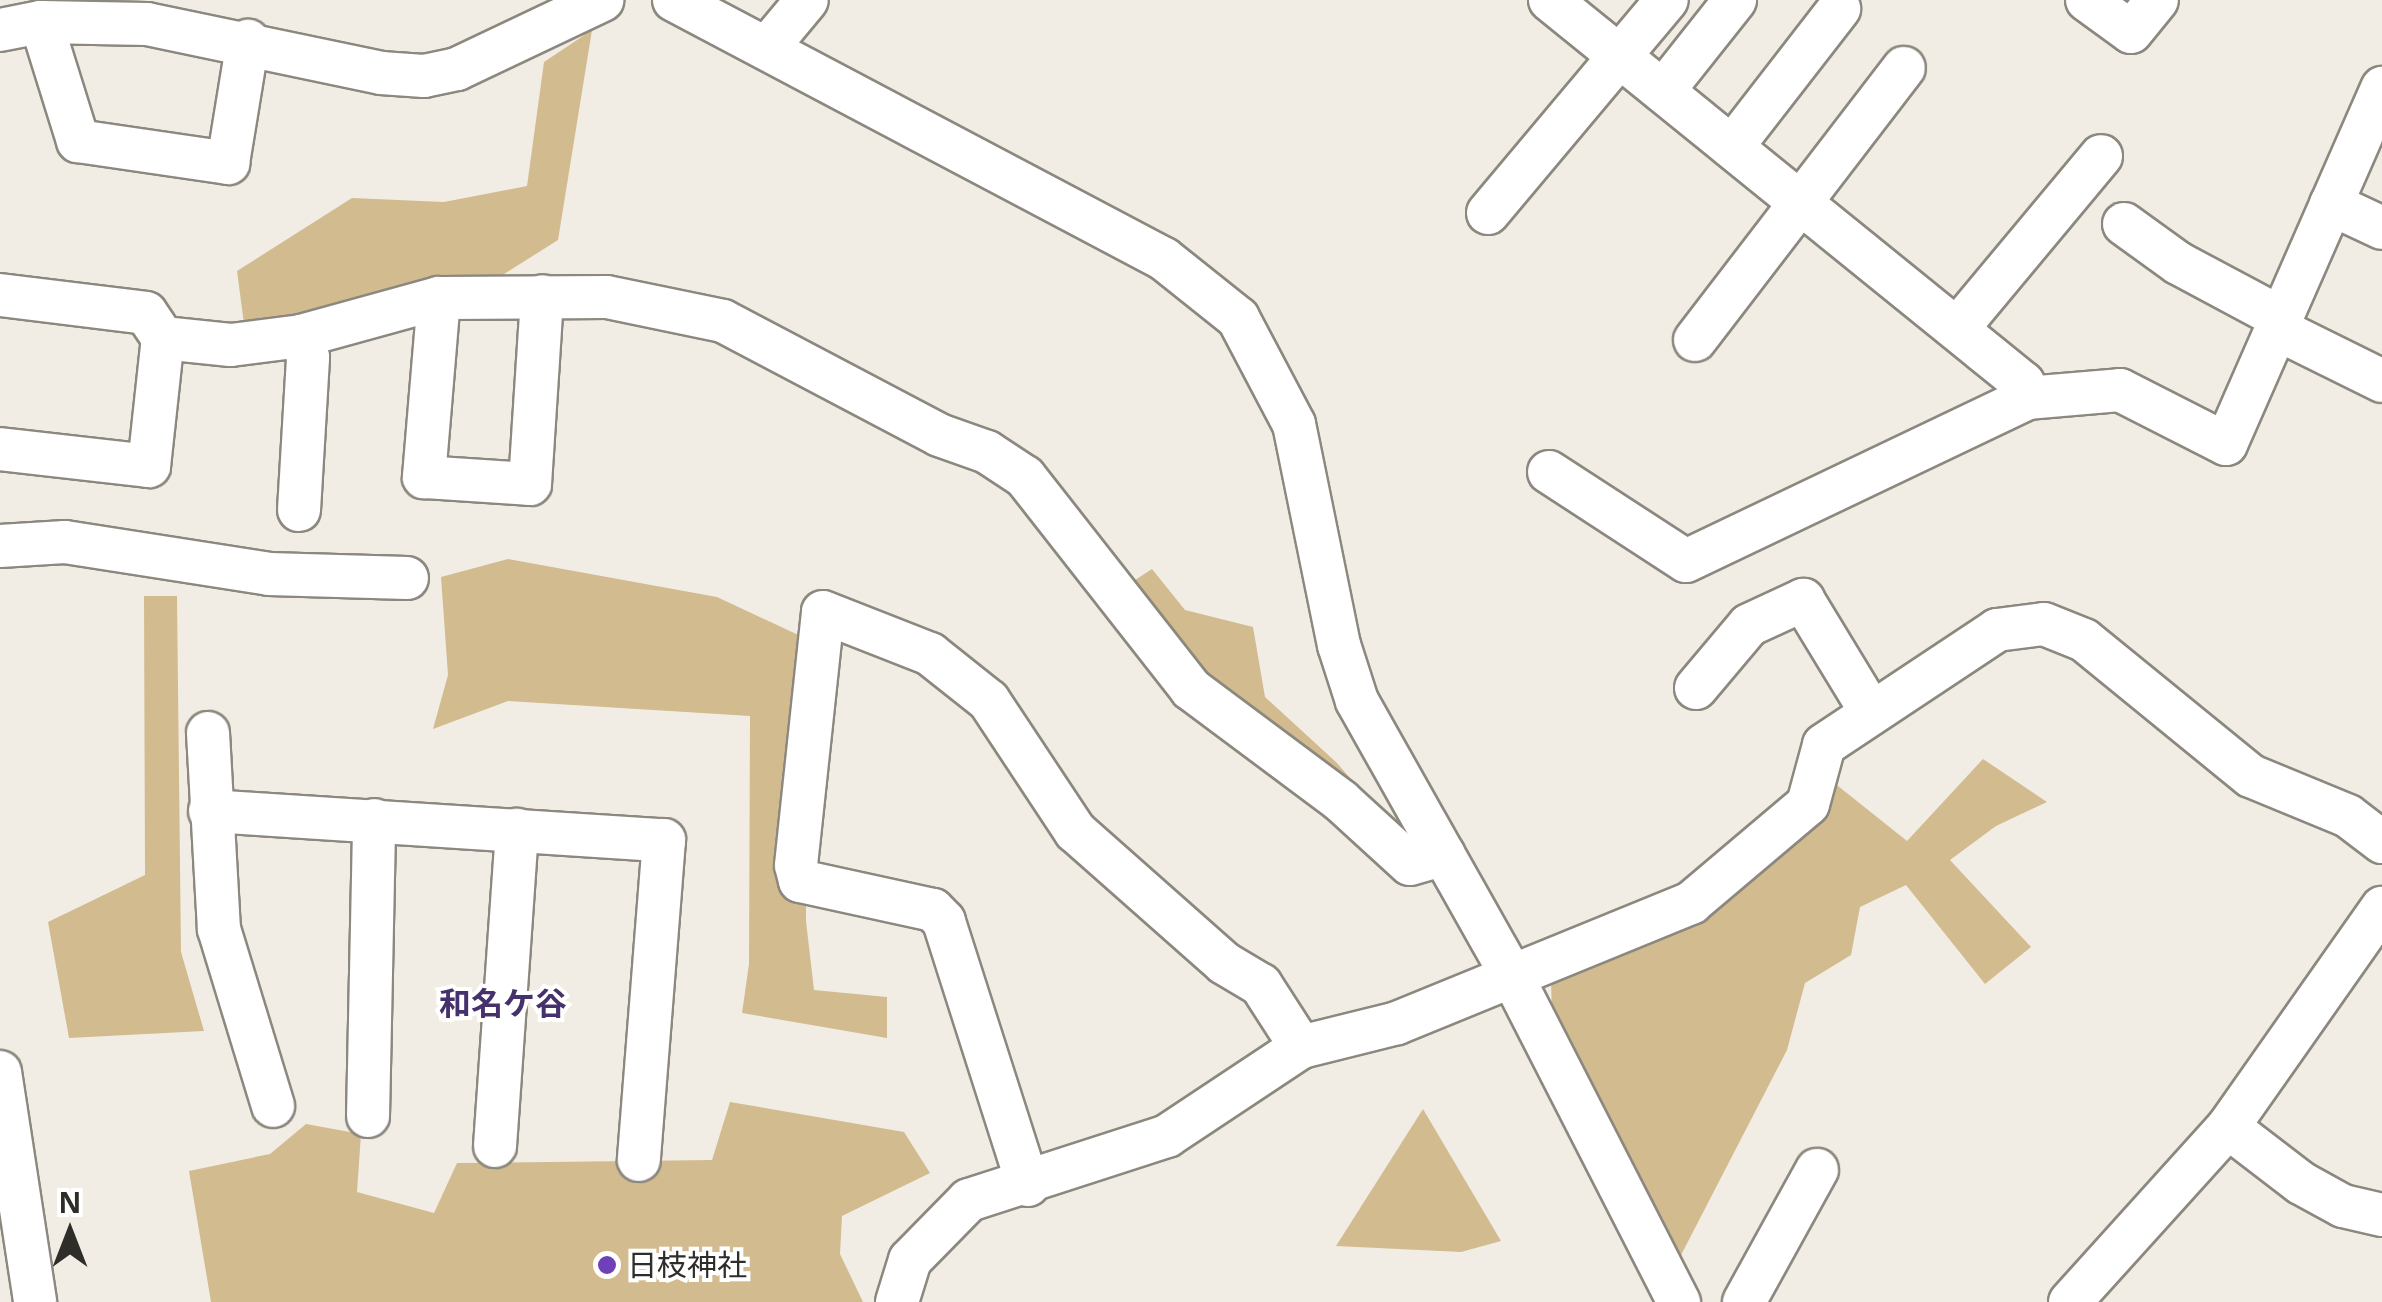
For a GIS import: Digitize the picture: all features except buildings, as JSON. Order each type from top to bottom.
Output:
[{"type":"street","points":[[248,41],[228,163],[78,141],[19,19],[147,24],[248,41],[381,73],[424,76],[458,69],[602,0]]},
{"type":"street","points":[[674,0],[1164,259],[1238,318],[1294,424],[1339,645],[1358,701],[1512,974],[1679,1302]]},
{"type":"street","points":[[768,48],[807,0]]},
{"type":"street","points":[[1550,0],[2023,383],[2027,398]]},
{"type":"street","points":[[1488,213],[1668,0]]},
{"type":"street","points":[[1663,91],[1735,0]]},
{"type":"street","points":[[2087,0],[2132,32],[2158,0]]},
{"type":"street","points":[[1732,147],[1839,9]]},
{"type":"street","points":[[1695,340],[1904,68]]},
{"type":"street","points":[[1549,472],[1686,561],[2027,398],[2120,390],[2226,444],[2382,88]]},
{"type":"street","points":[[1957,329],[2101,156]]},
{"type":"street","points":[[2332,204],[2382,228]]},
{"type":"street","points":[[2124,224],[2178,263],[2382,380]]},
{"type":"street","points":[[0,295],[146,313],[162,338],[149,466],[0,449]]},
{"type":"street","points":[[439,298],[424,478],[530,484],[542,296]]},
{"type":"street","points":[[162,338],[231,345],[301,336],[439,298],[606,297],[723,320],[939,435],[987,452],[1025,478],[1192,689],[1247,737],[1342,801],[1410,864],[1444,854]]},
{"type":"street","points":[[299,510],[308,358],[301,336]]},
{"type":"street","points":[[0,546],[79,542],[269,574],[408,578]]},
{"type":"street","points":[[1696,688],[1749,625],[1803,600],[1872,712]]},
{"type":"street","points":[[1028,1185],[944,921],[933,910],[800,882],[796,865],[823,612],[930,654],[989,700],[1075,831],[1224,962],[1261,985],[1300,1047]]},
{"type":"street","points":[[897,1302],[910,1260],[938,1224],[969,1200],[1028,1185],[1168,1136],[1300,1047],[1397,1023],[1690,903],[1808,804],[1824,745],[1997,630],[2044,624],[2084,640],[2250,776],[2348,816],[2382,842]]},
{"type":"street","points":[[208,732],[219,929],[274,1106]]},
{"type":"street","points":[[210,811],[664,840],[639,1160]]},
{"type":"street","points":[[368,1116],[374,820]]},
{"type":"street","points":[[495,1146],[517,830]]},
{"type":"street","points":[[2070,1302],[2228,1128],[2365,967],[2382,908]]},
{"type":"street","points":[[0,1072],[35,1302]]},
{"type":"street","points":[[2228,1128],[2302,1184],[2343,1206],[2382,1215]]},
{"type":"street","points":[[1744,1302],[1817,1170]]},
{"type":"shaded area","points":[[592,30],[558,240],[501,276],[402,286],[304,317],[244,324],[237,271],[352,198],[444,202],[527,186],[544,62]]},
{"type":"shaded area","points":[[508,559],[717,597],[807,639],[806,921],[814,990],[887,997],[887,1038],[742,1013],[749,964],[750,716],[508,701],[433,729],[448,675],[441,577]]},
{"type":"shaded area","points":[[1152,569],[1185,610],[1253,627],[1265,697],[1337,763],[1382,815],[1200,681],[1129,584]]},
{"type":"shaded area","points":[[144,596],[177,596],[181,952],[204,1031],[69,1038],[48,922],[145,875]]},
{"type":"shaded area","points":[[1983,759],[2047,802],[1996,826],[1950,860],[2031,947],[1985,984],[1906,885],[1860,907],[1851,955],[1805,983],[1787,1050],[1680,1257],[1552,1025],[1551,975],[1795,844],[1828,778],[1907,841]]},
{"type":"shaded area","points":[[730,1102],[904,1132],[930,1173],[842,1216],[840,1254],[863,1302],[211,1302],[189,1171],[270,1154],[306,1124],[361,1134],[357,1192],[434,1213],[457,1163],[712,1160]]},
{"type":"shaded area","points":[[1423,1109],[1501,1241],[1461,1252],[1336,1246]]},
{"type":"place","name":"日枝神社","points":[[607,1265]]},
{"type":"district","name":"和名ケ谷","points":[[503,1003]]}]
